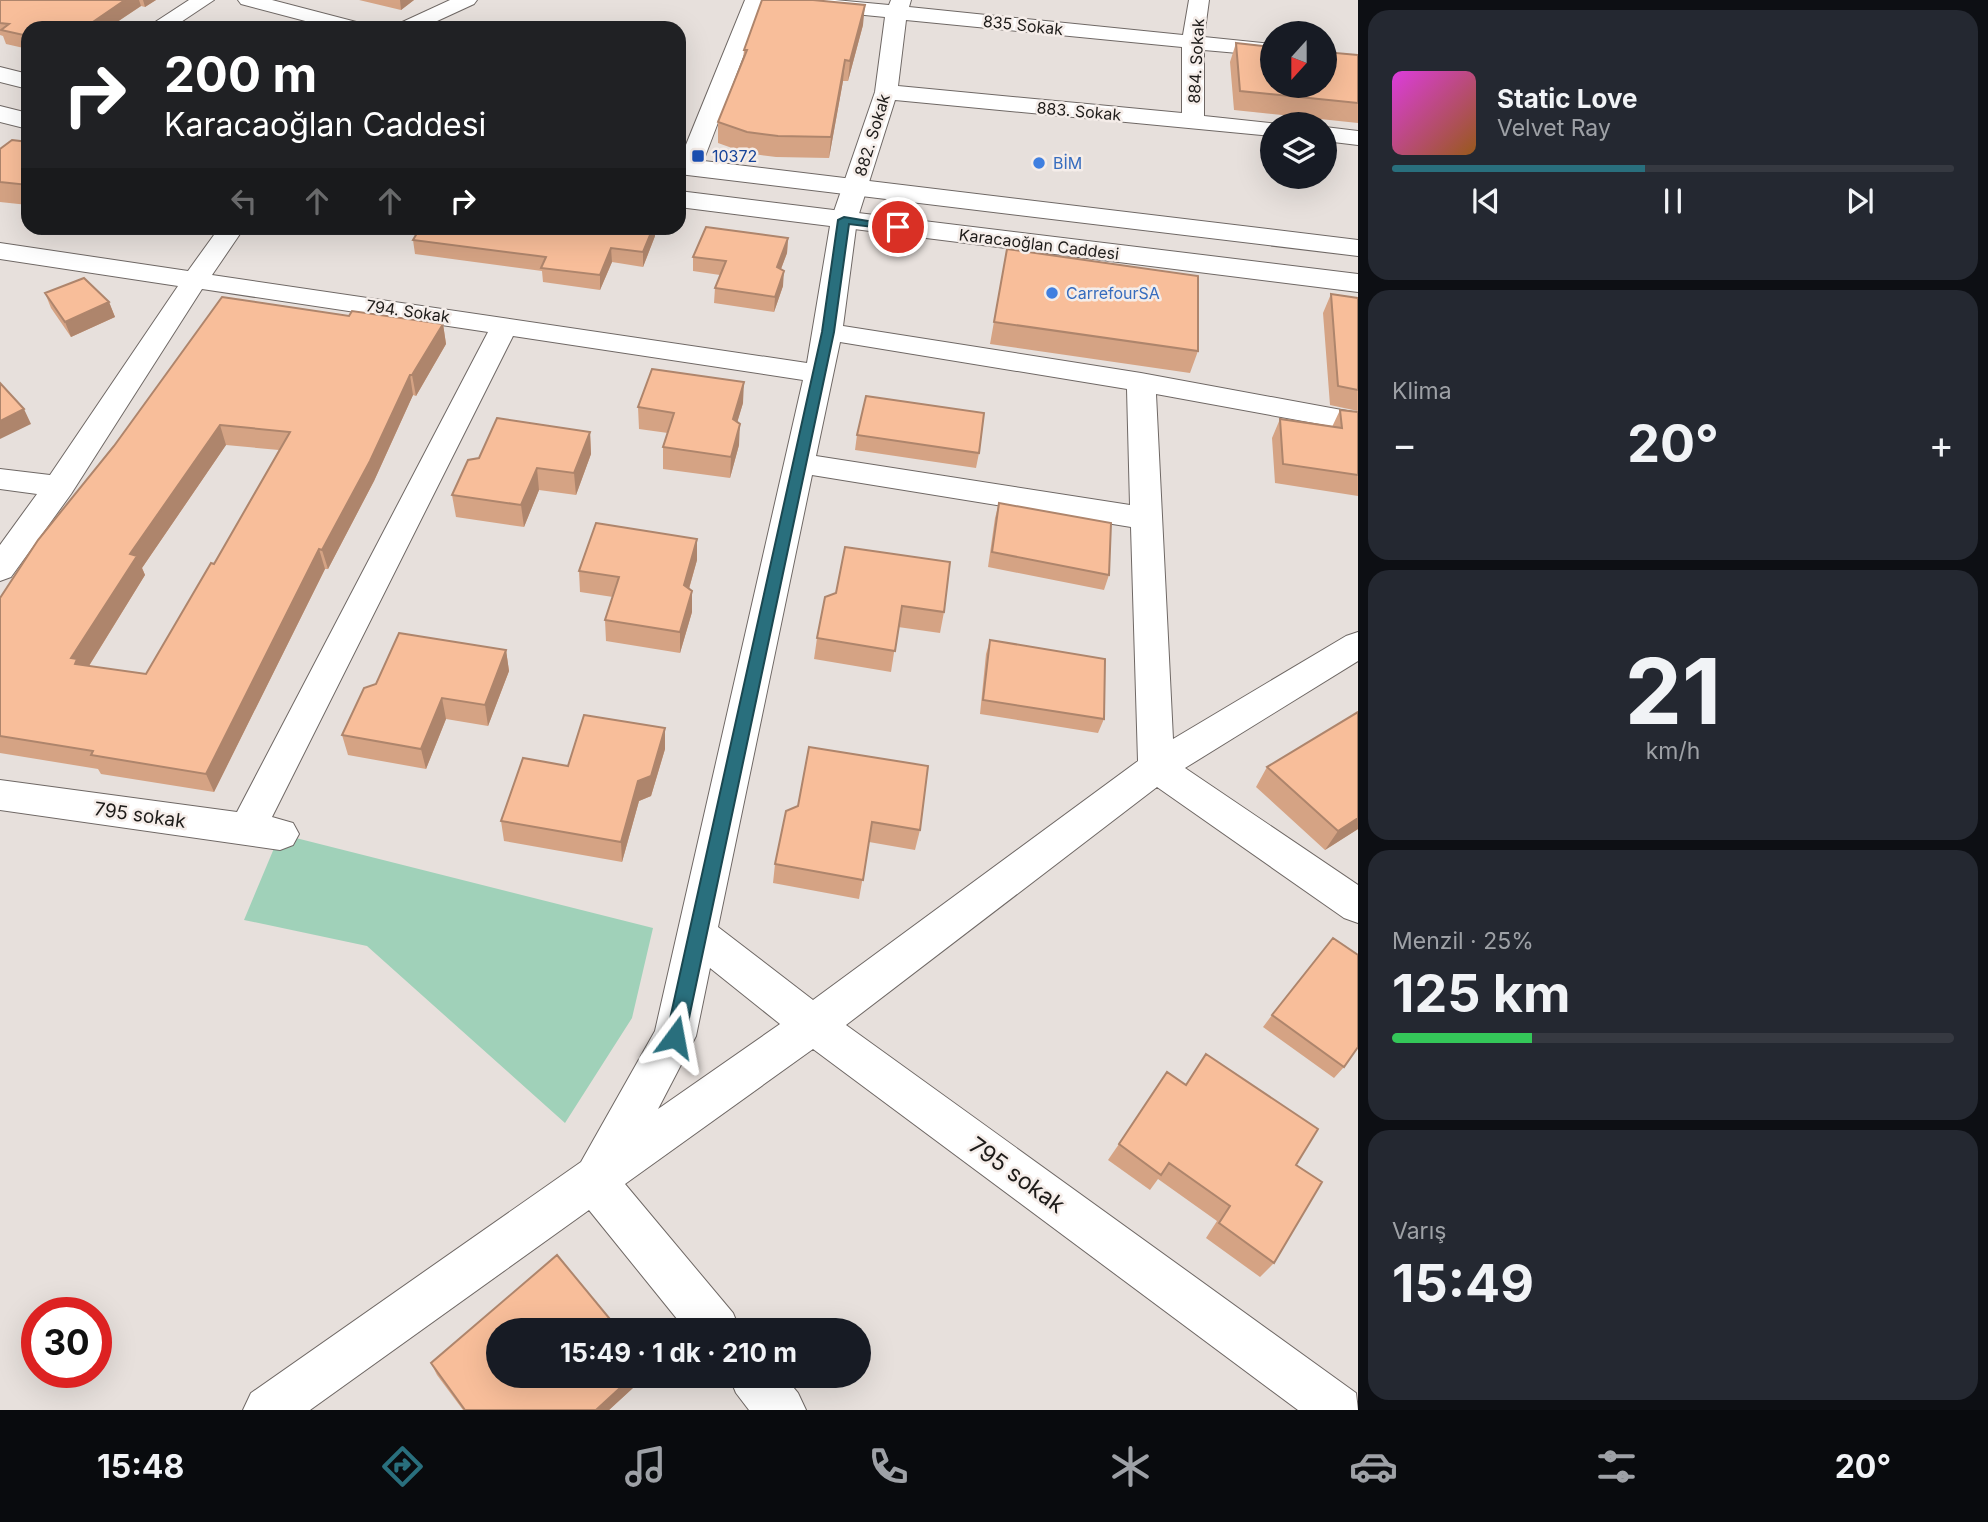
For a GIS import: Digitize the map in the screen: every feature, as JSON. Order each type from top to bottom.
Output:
[{"type":"main road","points":[[0,74],[21,80]]},
{"type":"main road","points":[[0,114],[21,119]]},
{"type":"main road","name":"Karacaoğlan Caddesi","points":[[686,167],[1358,248]]},
{"type":"main road","name":"Karacaoğlan Caddesi","points":[[686,201],[1358,283]]},
{"type":"street","points":[[169,21],[204,0]]},
{"type":"street","points":[[248,0],[330,21]]},
{"type":"street","points":[[420,21],[467,0]]},
{"type":"street","points":[[686,162],[755,0]]},
{"type":"street","name":"835 Sokak","points":[[773,0],[898,6],[1260,49]]},
{"type":"street","name":"884. Sokak","points":[[1193,122],[1194,42],[1199,0]]},
{"type":"street","name":"882. Sokak","points":[[595,1182],[675,1037],[828,332],[844,220],[886,92],[898,6]]},
{"type":"street","name":"883. Sokak","points":[[886,92],[1260,128]]},
{"type":"street","points":[[1337,135],[1358,138]]},
{"type":"street","points":[[0,569],[60,487],[193,279],[227,235]]},
{"type":"street","name":"794. Sokak","points":[[0,251],[817,373]]},
{"type":"street","name":"795 sokak","points":[[0,795],[263,832],[505,325]]},
{"type":"street","points":[[828,332],[1140,382],[1358,422]]},
{"type":"street","points":[[1140,382],[1156,767]]},
{"type":"street","points":[[798,463],[1145,518]]},
{"type":"street","points":[[0,479],[60,487]]},
{"type":"street","points":[[268,1410],[595,1182],[813,1025],[1156,767],[1358,646]]},
{"type":"street","points":[[1156,767],[1358,906]]},
{"type":"street","name":"795 sokak","points":[[698,935],[813,1025],[1339,1410]]},
{"type":"street","points":[[595,1182],[706,1318]]},
{"type":"street","points":[[763,1388],[781,1410]]},
{"type":"green space","points":[[280,834],[653,928],[632,1018],[565,1123],[367,946],[244,920]]},
{"type":"building","points":[[0,0],[125,0],[94,21],[21,21],[21,34],[1,30],[9,24],[0,23]]},
{"type":"building","points":[[762,0],[813,0],[865,5],[850,61],[845,60],[831,137],[778,136],[747,132],[718,122],[747,50],[744,50]]},
{"type":"building","points":[[1236,43],[1260,46],[1260,93],[1240,91]]},
{"type":"building","points":[[1337,53],[1358,55],[1358,103],[1309,98],[1337,98]]},
{"type":"building","points":[[12,140],[21,141],[21,184],[0,182],[0,149]]},
{"type":"building","points":[[706,227],[788,238],[777,267],[784,271],[775,297],[715,288],[726,261],[693,257]]},
{"type":"building","points":[[416,235],[650,235],[643,252],[611,248],[600,275],[541,268],[546,257],[413,240]]},
{"type":"building","points":[[1007,249],[1198,276],[1198,351],[994,322]]},
{"type":"building","points":[[84,278],[109,302],[65,322],[45,293]]},
{"type":"building","points":[[1331,294],[1358,298],[1358,390],[1338,386]]},
{"type":"building","points":[[222,297],[349,316],[352,311],[443,324],[410,375],[370,461],[322,550],[319,549],[206,774],[91,755],[93,751],[0,736],[0,598],[38,540],[114,446]],"holes":[[[220,425],[290,432],[214,564],[211,563],[146,674],[75,664],[77,659],[71,658],[137,556],[130,554]]]},
{"type":"building","points":[[652,369],[744,382],[733,419],[740,424],[731,457],[663,447],[674,413],[638,407]]},
{"type":"building","points":[[0,383],[24,409],[0,421]]},
{"type":"building","points":[[866,396],[984,413],[979,453],[857,435]]},
{"type":"building","points":[[1340,410],[1358,412],[1358,475],[1283,464],[1280,419],[1342,428]]},
{"type":"building","points":[[497,418],[590,432],[574,473],[537,468],[521,505],[452,495],[468,460],[479,458]]},
{"type":"building","points":[[999,503],[1111,523],[1109,575],[992,552]]},
{"type":"building","points":[[596,523],[697,539],[684,585],[692,591],[680,632],[605,620],[619,577],[579,571]]},
{"type":"building","points":[[845,547],[950,562],[944,612],[902,606],[895,651],[817,638],[825,597],[836,593]]},
{"type":"building","points":[[399,633],[506,650],[485,705],[442,698],[421,749],[342,735],[364,688],[376,684]]},
{"type":"building","points":[[990,640],[1105,659],[1104,719],[983,700]]},
{"type":"building","points":[[1358,712],[1358,818],[1338,831],[1267,767]]},
{"type":"building","points":[[584,715],[665,728],[651,776],[638,781],[621,842],[501,821],[523,758],[568,766]]},
{"type":"building","points":[[809,747],[928,766],[920,830],[872,822],[863,880],[775,864],[786,811],[798,806]]},
{"type":"building","points":[[1333,938],[1358,955],[1358,1047],[1344,1067],[1272,1015]]},
{"type":"building","points":[[1206,1054],[1318,1129],[1296,1165],[1322,1182],[1274,1263],[1219,1223],[1230,1206],[1169,1163],[1161,1175],[1119,1144],[1167,1072],[1186,1085]]},
{"type":"building","points":[[557,1255],[609,1318],[486,1318],[486,1388],[620,1388],[596,1410],[465,1410],[431,1363]]},
{"type":"place","name":"10372","points":[[698,156]]},
{"type":"place","name":"BİM","points":[[1039,163]]},
{"type":"place","name":"CarrefourSA","points":[[1052,293]]},
{"type":"route","points":[[675,1037],[828,332],[844,220],[898,227]]}]
